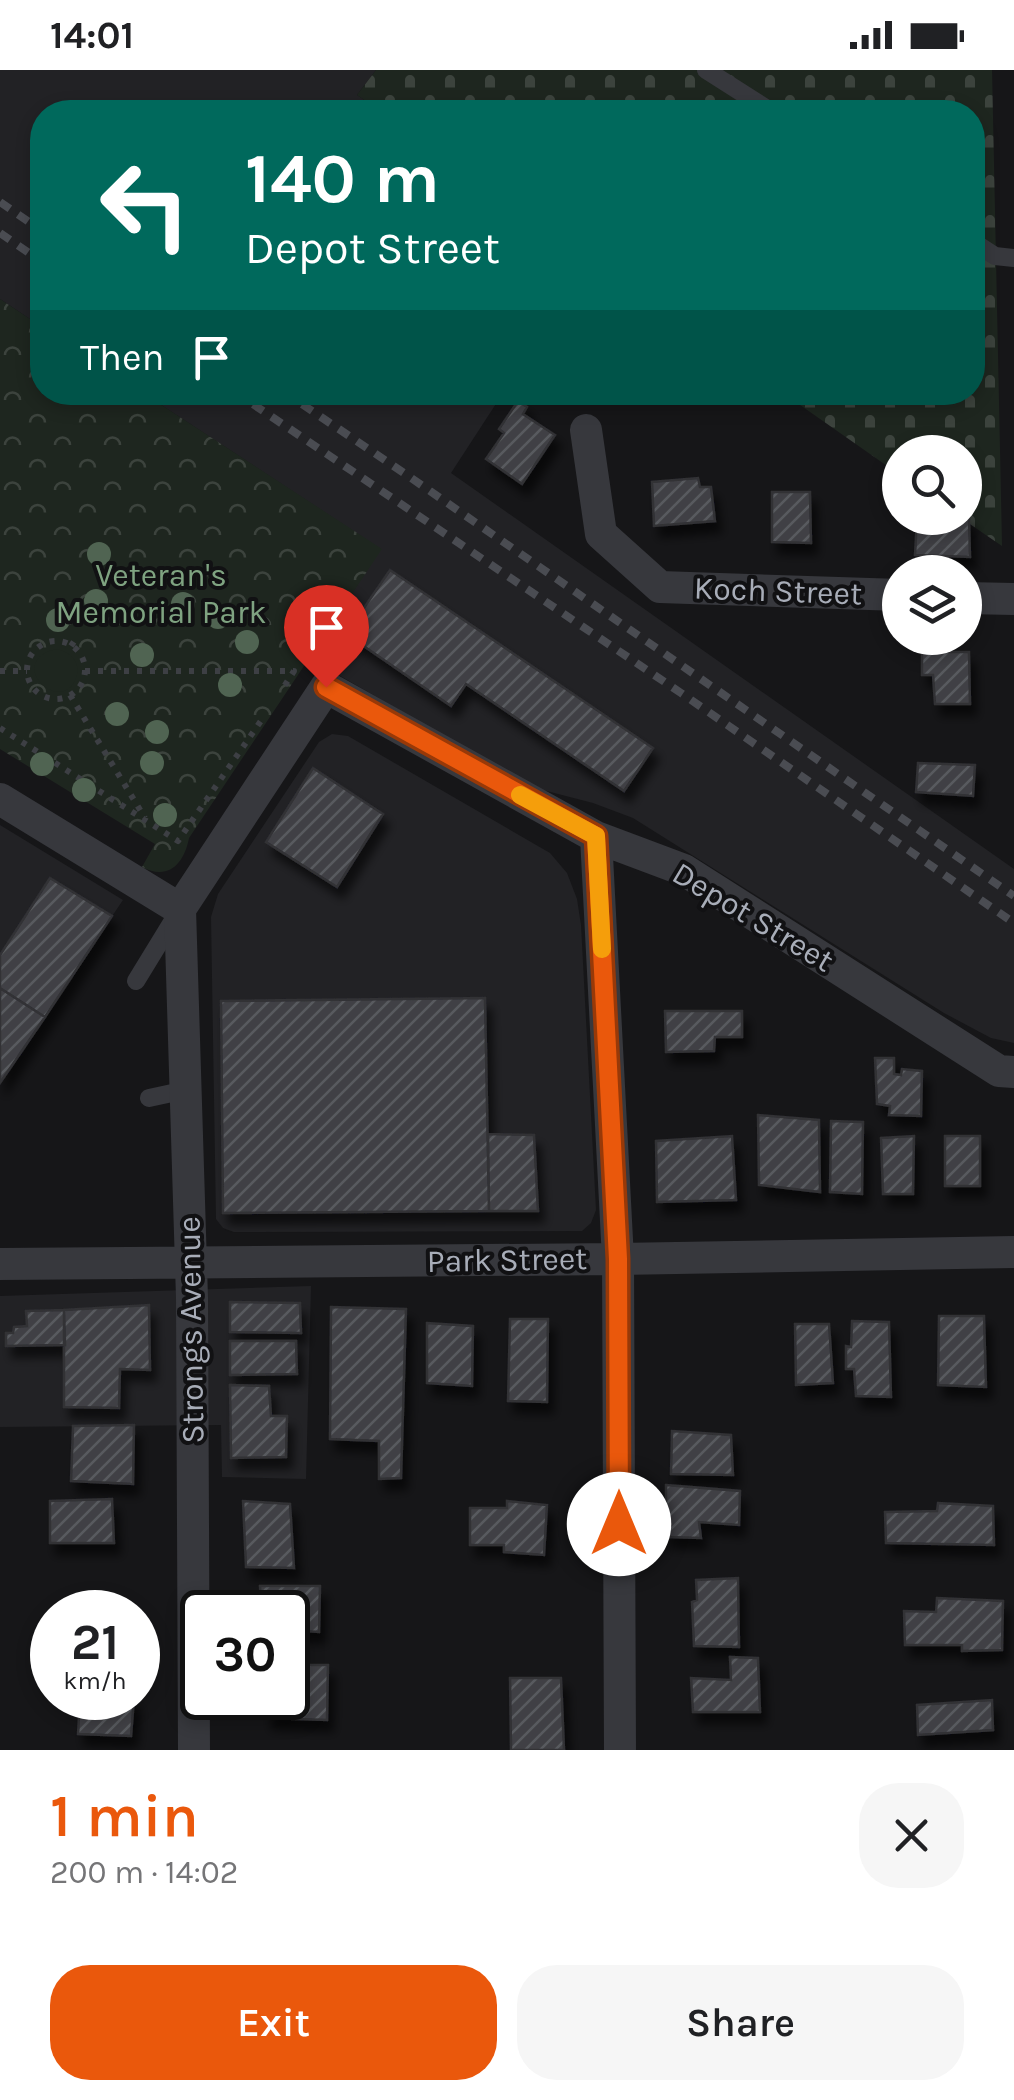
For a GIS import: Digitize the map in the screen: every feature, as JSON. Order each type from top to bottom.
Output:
[{"type":"street","name":"Koch Street","points":[[586,430],[602,534],[660,587],[882,594]]},
{"type":"street","points":[[982,599],[1014,600]]},
{"type":"street","name":"Depot Street","points":[[180,909],[326,687],[596,836],[684,870],[999,1072],[1014,1072]]},
{"type":"street","points":[[0,799],[180,909]]},
{"type":"street","points":[[596,836],[618,1259],[620,1750]]},
{"type":"street","name":"Strongs Avenue","points":[[180,909],[191,1263],[194,1750]]},
{"type":"street","points":[[0,1246],[45,1264]]},
{"type":"street","name":"Park Street","points":[[0,1264],[1014,1252]]},
{"type":"lane","points":[[706,70],[753,100]]},
{"type":"lane","points":[[985,249],[995,256],[1014,258]]},
{"type":"lane","points":[[136,981],[180,909]]},
{"type":"lane","points":[[148,1098],[186,1090]]},
{"type":"path","points":[[71,646],[76,638]]},
{"type":"path","points":[[86,678],[80,654],[71,646],[52,641],[31,649],[27,671],[30,683],[44,696],[70,695],[86,678],[294,671],[279,695]]},
{"type":"path","points":[[0,671],[27,671]]},
{"type":"path","points":[[70,695],[146,821]]},
{"type":"path","points":[[0,728],[178,841],[268,712]]},
{"type":"shaded area","points":[[0,70],[376,70],[357,95],[364,100],[30,100],[30,319],[0,299]]},
{"type":"shaded area","points":[[161,405],[495,405],[451,473],[1014,869],[1014,1043],[991,1038],[944,1013],[633,818],[535,788],[309,658],[381,549]]},
{"type":"shaded area","points":[[332,734],[348,736],[550,853],[567,873],[581,925],[596,1210],[591,1223],[582,1231],[234,1232],[223,1228],[216,1219],[211,917],[218,894],[319,742]]},
{"type":"shaded area","points":[[0,825],[123,900],[0,1083]]},
{"type":"shaded area","points":[[311,1286],[306,1479],[222,1477],[221,1425],[0,1427],[0,1296]]},
{"type":"green space","points":[[376,70],[992,70],[1002,546],[982,532],[982,435],[882,435],[882,462],[800,405],[985,405],[985,100],[364,100],[357,95]]},
{"type":"green space","name":"Veteran's Memorial Park","points":[[0,299],[30,319],[30,405],[161,405],[382,549],[189,838],[173,868],[160,872],[142,867],[155,844],[0,749]]},
{"type":"green space","points":[[56,649],[70,655],[77,667],[69,688],[59,692],[41,683],[35,664],[41,656]]},
{"type":"building","points":[[515,405],[524,405],[527,407],[523,414],[555,435],[522,484],[486,459],[504,433],[499,429]]},
{"type":"building","points":[[698,478],[700,487],[711,487],[715,521],[654,526],[652,482]]},
{"type":"building","points":[[772,492],[810,492],[811,543],[772,542]]},
{"type":"building","points":[[916,535],[969,535],[970,555],[915,555]]},
{"type":"building","points":[[390,570],[653,748],[624,791],[466,684],[451,706],[346,634]]},
{"type":"building","points":[[922,655],[969,655],[970,704],[935,704],[933,675],[922,675]]},
{"type":"building","points":[[918,763],[975,765],[973,796],[916,792]]},
{"type":"building","points":[[313,768],[383,814],[337,887],[266,842]]},
{"type":"building","points":[[50,878],[112,916],[45,1017],[0,988],[0,955]]},
{"type":"building","points":[[0,988],[45,1017],[0,1083]]},
{"type":"building","points":[[485,998],[489,1211],[223,1213],[221,1001]]},
{"type":"building","points":[[665,1011],[742,1011],[742,1037],[715,1037],[714,1051],[666,1052]]},
{"type":"building","points":[[875,1058],[894,1058],[894,1074],[901,1075],[902,1069],[922,1071],[921,1116],[889,1115],[890,1106],[877,1104]]},
{"type":"building","points":[[758,1115],[819,1120],[820,1192],[759,1185]]},
{"type":"building","points":[[831,1121],[863,1122],[862,1194],[830,1192]]},
{"type":"building","points":[[488,1134],[534,1135],[538,1211],[489,1211]]},
{"type":"building","points":[[732,1136],[736,1200],[657,1202],[656,1141]]},
{"type":"building","points":[[914,1136],[913,1194],[883,1194],[881,1138]]},
{"type":"building","points":[[945,1136],[980,1136],[980,1186],[945,1186]]},
{"type":"building","points":[[230,1302],[300,1303],[301,1333],[230,1332]]},
{"type":"building","points":[[149,1305],[150,1370],[120,1369],[119,1408],[64,1407],[64,1310]]},
{"type":"building","points":[[331,1307],[406,1309],[401,1478],[379,1479],[379,1441],[330,1439]]},
{"type":"building","points":[[64,1310],[65,1345],[6,1346],[6,1333],[13,1333],[14,1327],[27,1326],[26,1311]]},
{"type":"building","points":[[939,1316],[984,1316],[986,1387],[938,1385]]},
{"type":"building","points":[[510,1319],[548,1319],[547,1402],[508,1401]]},
{"type":"building","points":[[852,1321],[889,1322],[891,1397],[856,1396],[854,1369],[846,1369]]},
{"type":"building","points":[[427,1323],[473,1326],[472,1386],[427,1383]]},
{"type":"building","points":[[795,1324],[829,1324],[833,1383],[796,1385]]},
{"type":"building","points":[[230,1341],[296,1341],[297,1374],[230,1375]]},
{"type":"building","points":[[230,1385],[269,1386],[271,1416],[287,1416],[286,1457],[231,1458]]},
{"type":"building","points":[[134,1425],[133,1484],[71,1481],[73,1426]]},
{"type":"building","points":[[672,1431],[731,1435],[733,1475],[671,1474]]},
{"type":"building","points":[[666,1485],[740,1491],[739,1525],[699,1522],[701,1538],[666,1537]]},
{"type":"building","points":[[112,1499],[114,1543],[50,1543],[50,1501]]},
{"type":"building","points":[[243,1501],[290,1504],[294,1568],[246,1567]]},
{"type":"building","points":[[507,1501],[547,1505],[544,1555],[504,1552],[504,1545],[470,1545],[470,1508],[507,1508]]},
{"type":"building","points":[[938,1503],[993,1506],[994,1545],[886,1543],[885,1512],[937,1511]]},
{"type":"building","points":[[738,1578],[739,1647],[694,1646],[692,1602],[697,1600],[696,1580]]},
{"type":"building","points":[[260,1586],[320,1586],[319,1632],[310,1631],[310,1590],[260,1590]]},
{"type":"building","points":[[937,1598],[1003,1601],[1002,1650],[962,1651],[962,1645],[905,1645],[904,1611],[936,1612]]},
{"type":"building","points":[[730,1657],[758,1658],[760,1712],[693,1712],[691,1678],[731,1680]]},
{"type":"building","points":[[310,1665],[328,1665],[327,1720],[310,1719]]},
{"type":"building","points":[[510,1678],[561,1678],[564,1750],[511,1750]]},
{"type":"building","points":[[992,1700],[993,1730],[918,1735],[917,1705]]},
{"type":"building","points":[[79,1720],[132,1720],[131,1736],[78,1734]]},
{"type":"railway","points":[[0,202],[30,223]]},
{"type":"railway","points":[[0,233],[30,254]]},
{"type":"railway","points":[[254,405],[1014,923]]},
{"type":"railway","points":[[303,405],[1014,896]]},
{"type":"slow traffic","points":[[520,795],[596,836],[602,949]]},
{"type":"route","points":[[326,687],[596,836],[618,1259],[619,1524]]}]
